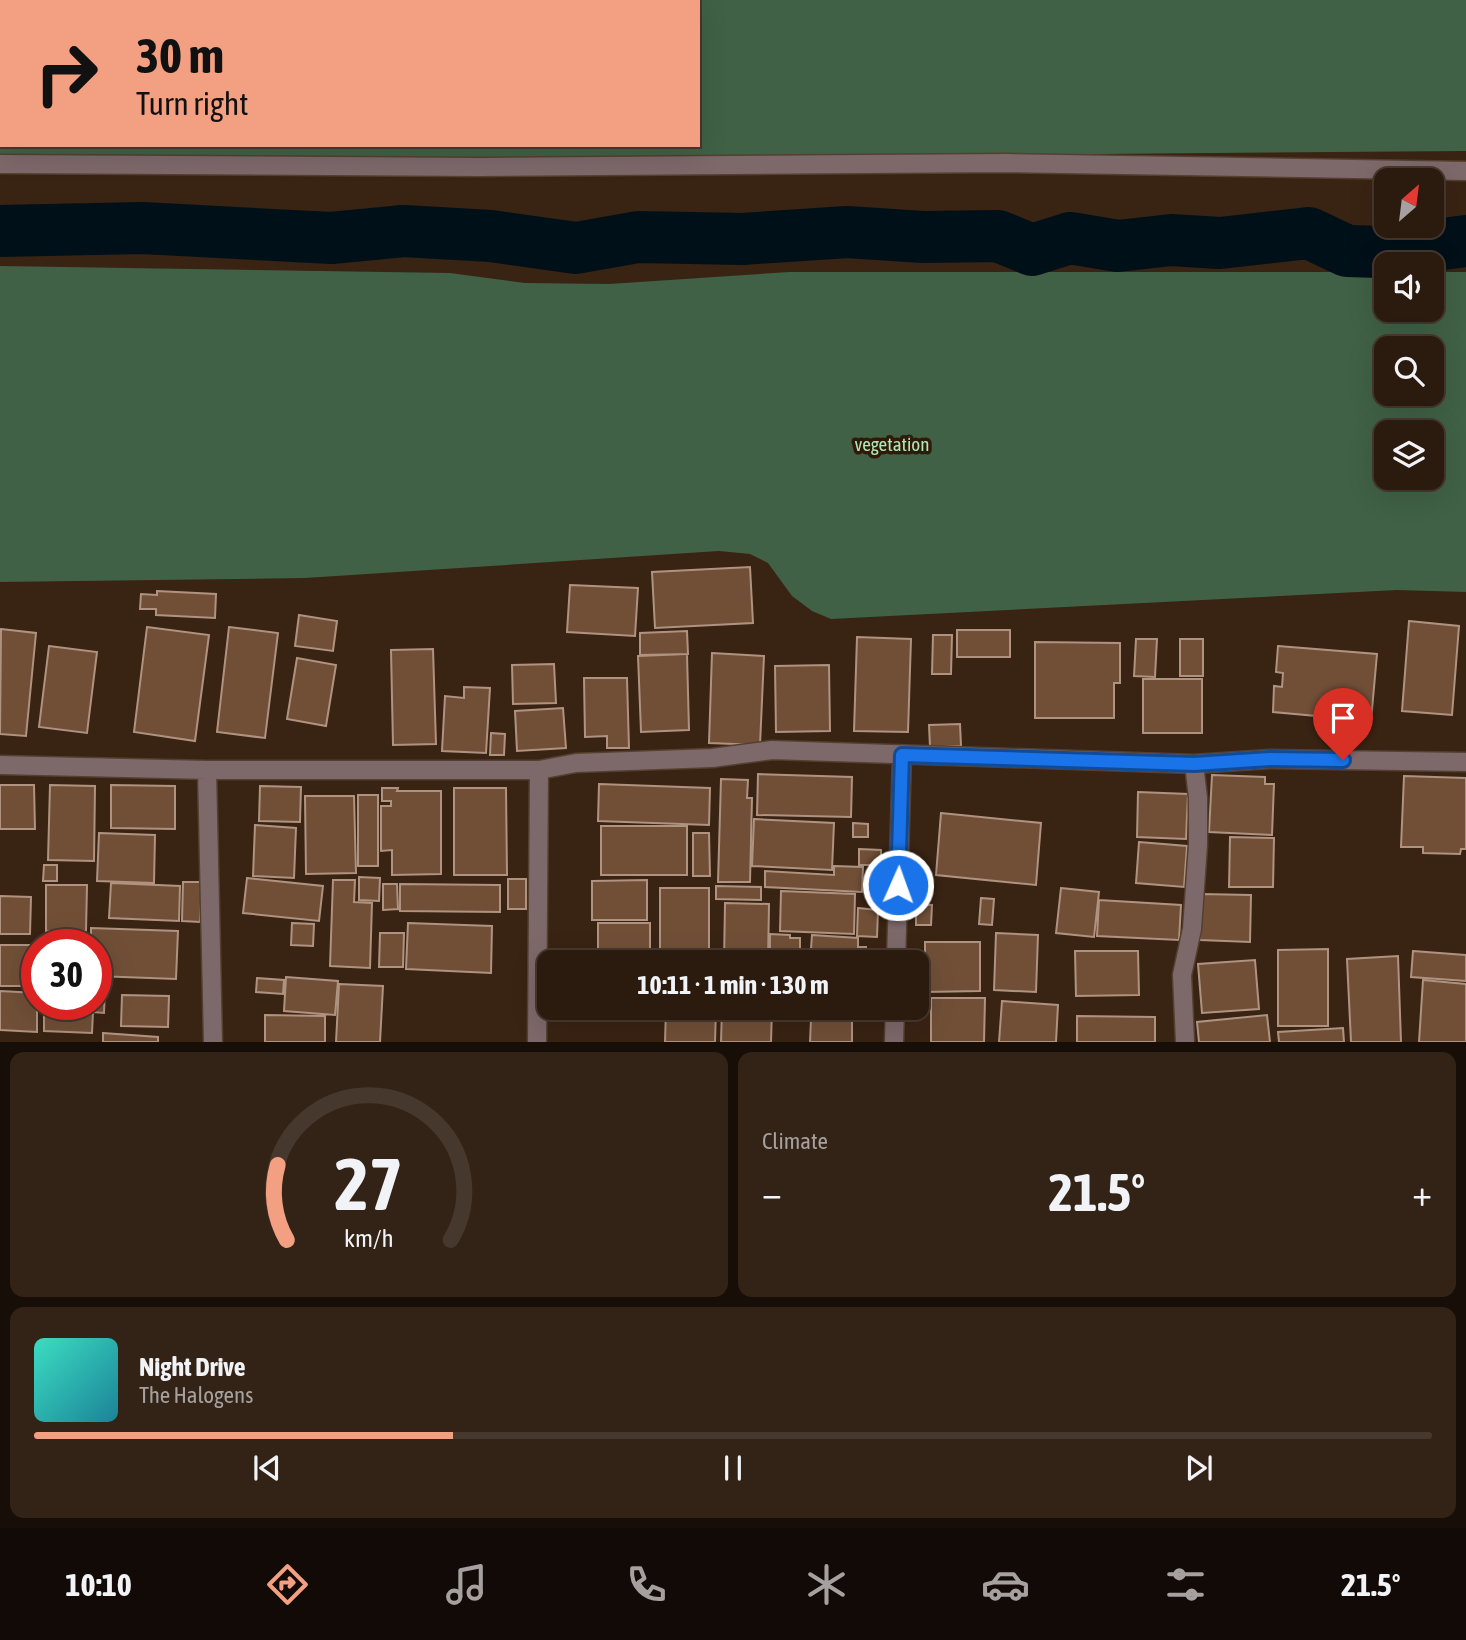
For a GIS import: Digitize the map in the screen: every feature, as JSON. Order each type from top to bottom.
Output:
[{"type":"street","points":[[0,164],[480,167],[1009,163],[1466,171]]},
{"type":"street","points":[[0,765],[207,770],[539,770],[576,762],[712,758],[772,750],[1194,764],[1270,759],[1466,762]]},
{"type":"street","points":[[896,950],[902,755]]},
{"type":"street","points":[[1185,1041],[1182,975],[1192,929],[1198,845],[1198,798],[1194,764]]},
{"type":"street","points":[[207,770],[213,1041]]},
{"type":"street","points":[[537,1041],[539,770]]},
{"type":"street","points":[[894,1041],[895,1020]]},
{"type":"green space","points":[[700,0],[1466,0],[1466,151],[0,163],[0,147],[700,147]]},
{"type":"green space","name":"vegetation","points":[[0,266],[450,273],[525,283],[609,284],[789,272],[1374,272],[1374,322],[1444,322],[1444,272],[1466,272],[1466,592],[1397,590],[831,619],[812,611],[792,596],[768,563],[750,554],[719,551],[305,578],[0,582]]},
{"type":"building","points":[[750,567],[753,623],[655,628],[652,572]]},
{"type":"building","points":[[570,585],[638,588],[635,636],[567,632]]},
{"type":"building","points":[[157,591],[216,594],[215,618],[156,615],[156,609],[140,609],[141,594],[157,595]]},
{"type":"building","points":[[299,615],[337,621],[333,651],[295,646]]},
{"type":"building","points":[[1409,621],[1459,626],[1452,715],[1402,711]]},
{"type":"building","points":[[147,627],[209,635],[195,741],[134,732]]},
{"type":"building","points":[[229,627],[278,633],[265,738],[217,732]]},
{"type":"building","points":[[1,629],[36,633],[26,736],[0,734]]},
{"type":"building","points":[[957,630],[1010,630],[1010,657],[957,657]]},
{"type":"building","points":[[687,631],[688,654],[640,655],[640,633]]},
{"type":"building","points":[[933,635],[952,635],[951,674],[932,674]]},
{"type":"building","points":[[857,637],[911,639],[908,732],[854,731]]},
{"type":"building","points":[[1136,639],[1157,639],[1155,677],[1134,676]]},
{"type":"building","points":[[1180,639],[1203,639],[1203,676],[1180,676]]},
{"type":"building","points":[[1035,642],[1120,643],[1120,683],[1114,683],[1114,718],[1035,718]]},
{"type":"building","points":[[49,646],[97,652],[87,733],[39,727]]},
{"type":"building","points":[[1278,646],[1377,654],[1371,721],[1273,712],[1274,686],[1282,687],[1283,673],[1276,672]]},
{"type":"building","points":[[433,649],[436,744],[393,745],[391,650]]},
{"type":"building","points":[[712,653],[764,656],[760,745],[709,743]]},
{"type":"building","points":[[687,654],[689,730],[641,732],[638,656]]},
{"type":"building","points":[[297,658],[336,665],[326,726],[287,719]]},
{"type":"building","points":[[554,664],[556,703],[513,704],[512,665]]},
{"type":"building","points":[[829,665],[830,731],[776,732],[775,666]]},
{"type":"building","points":[[584,678],[627,678],[629,748],[607,748],[607,736],[585,737]]},
{"type":"building","points":[[1143,679],[1202,679],[1202,733],[1143,733]]},
{"type":"building","points":[[464,687],[490,688],[486,753],[442,751],[445,696],[464,698]]},
{"type":"building","points":[[563,708],[566,748],[517,751],[515,711]]},
{"type":"building","points":[[960,724],[961,746],[930,747],[929,725]]},
{"type":"building","points":[[491,733],[505,734],[504,755],[490,755]]},
{"type":"building","points":[[758,774],[852,777],[851,817],[757,815]]},
{"type":"building","points":[[1212,775],[1265,777],[1265,784],[1274,784],[1272,835],[1209,832]]},
{"type":"building","points":[[1404,776],[1466,778],[1466,849],[1461,849],[1460,854],[1423,853],[1423,847],[1401,847]]},
{"type":"building","points":[[721,779],[748,780],[747,798],[752,798],[750,882],[718,882]]},
{"type":"building","points":[[599,784],[710,788],[709,825],[598,821]]},
{"type":"building","points":[[0,785],[34,785],[35,829],[0,829]]},
{"type":"building","points":[[50,785],[95,786],[94,861],[48,860]]},
{"type":"building","points":[[111,785],[175,786],[175,829],[111,828]]},
{"type":"building","points":[[260,786],[301,787],[300,822],[259,821]]},
{"type":"building","points":[[382,788],[398,788],[397,791],[441,791],[441,874],[392,875],[392,850],[381,851],[381,806],[391,806],[391,801],[382,801]]},
{"type":"building","points":[[454,788],[506,788],[507,875],[454,875]]},
{"type":"building","points":[[1138,792],[1188,794],[1186,839],[1137,837]]},
{"type":"building","points":[[358,795],[378,795],[378,866],[358,866]]},
{"type":"building","points":[[305,796],[354,796],[356,873],[306,874]]},
{"type":"building","points":[[941,813],[1041,823],[1036,885],[936,875]]},
{"type":"building","points":[[754,819],[834,823],[832,870],[752,866]]},
{"type":"building","points":[[853,823],[868,824],[868,837],[853,837]]},
{"type":"building","points":[[255,825],[296,828],[294,878],[253,876]]},
{"type":"building","points":[[601,826],[687,826],[687,875],[601,875]]},
{"type":"building","points":[[99,833],[155,835],[154,883],[97,881]]},
{"type":"building","points":[[693,833],[709,833],[710,876],[693,876]]},
{"type":"building","points":[[1230,837],[1274,838],[1273,887],[1229,887]]},
{"type":"building","points":[[1139,842],[1187,846],[1184,887],[1136,883]]},
{"type":"building","points":[[859,849],[881,850],[881,865],[859,865]]},
{"type":"building","points":[[44,865],[57,865],[57,881],[43,881]]},
{"type":"building","points":[[834,866],[863,867],[862,892],[765,887],[765,871],[834,875]]},
{"type":"building","points":[[359,877],[380,878],[379,901],[359,900]]},
{"type":"building","points":[[247,878],[323,886],[319,921],[243,913]]},
{"type":"building","points":[[508,879],[526,879],[526,909],[508,909]]},
{"type":"building","points":[[333,880],[355,880],[354,902],[372,903],[370,968],[330,966]]},
{"type":"building","points":[[647,880],[647,920],[592,920],[592,881]]},
{"type":"building","points":[[183,882],[202,882],[200,922],[182,921]]},
{"type":"building","points":[[111,883],[180,886],[179,921],[109,918]]},
{"type":"building","points":[[383,884],[397,884],[398,909],[383,910]]},
{"type":"building","points":[[400,884],[500,885],[500,912],[400,911]]},
{"type":"building","points":[[46,885],[87,885],[86,929],[46,929]]},
{"type":"building","points":[[716,886],[761,887],[761,900],[716,899]]},
{"type":"building","points":[[660,888],[709,888],[709,950],[660,950]]},
{"type":"building","points":[[1061,888],[1099,892],[1094,937],[1056,933]]},
{"type":"building","points":[[781,891],[855,894],[854,934],[780,931]]},
{"type":"building","points":[[1201,894],[1251,895],[1250,942],[1200,940]]},
{"type":"building","points":[[0,896],[31,897],[30,929],[21,929],[21,934],[0,934]]},
{"type":"building","points":[[981,898],[994,899],[992,925],[979,924]]},
{"type":"building","points":[[1099,900],[1181,905],[1179,940],[1097,936]]},
{"type":"building","points":[[725,903],[769,904],[768,950],[724,950]]},
{"type":"building","points":[[916,904],[932,905],[931,925],[916,925]]},
{"type":"building","points":[[858,908],[878,910],[877,937],[857,936]]},
{"type":"building","points":[[292,923],[314,924],[313,946],[291,945]]},
{"type":"building","points":[[408,923],[492,926],[491,973],[406,969]]},
{"type":"building","points":[[598,923],[650,923],[650,950],[598,950]]},
{"type":"building","points":[[91,928],[178,931],[176,979],[112,977],[112,929]]},
{"type":"building","points":[[380,933],[404,933],[403,967],[379,967]]},
{"type":"building","points":[[996,933],[1038,935],[1036,992],[994,990]]},
{"type":"building","points":[[770,934],[800,938],[800,950],[770,950]]},
{"type":"building","points":[[812,935],[858,938],[858,947],[866,947],[866,950],[811,950]]},
{"type":"building","points":[[925,942],[980,942],[980,991],[929,992],[929,950],[925,950]]},
{"type":"building","points":[[0,945],[21,945],[21,986],[0,986]]},
{"type":"building","points":[[1328,949],[1328,1026],[1278,1026],[1278,950]]},
{"type":"building","points":[[1075,951],[1138,951],[1139,995],[1076,996]]},
{"type":"building","points":[[1413,951],[1466,955],[1466,981],[1411,977]]},
{"type":"building","points":[[1398,956],[1401,1042],[1351,1042],[1347,959]]},
{"type":"building","points":[[1255,960],[1259,1009],[1202,1013],[1198,964]]},
{"type":"building","points":[[286,977],[338,981],[335,1015],[284,1011]]},
{"type":"building","points":[[257,978],[284,980],[283,994],[256,992]]},
{"type":"building","points":[[1423,980],[1466,984],[1466,1042],[1419,1042]]},
{"type":"building","points":[[339,984],[383,986],[380,1042],[336,1042]]},
{"type":"building","points":[[0,991],[21,992],[21,1020],[37,1020],[37,1032],[0,1030]]},
{"type":"building","points":[[122,995],[169,996],[168,1027],[121,1026]]},
{"type":"building","points":[[931,998],[985,998],[984,1042],[931,1042]]},
{"type":"building","points":[[1002,1001],[1058,1005],[1056,1042],[999,1042]]},
{"type":"building","points":[[265,1015],[325,1016],[325,1042],[265,1042]]},
{"type":"building","points":[[1267,1015],[1270,1042],[1199,1042],[1197,1022]]},
{"type":"building","points":[[1077,1016],[1155,1017],[1155,1042],[1077,1042]]},
{"type":"building","points":[[44,1020],[93,1020],[92,1033],[44,1031]]},
{"type":"building","points":[[666,1020],[716,1020],[715,1042],[665,1042]]},
{"type":"building","points":[[722,1020],[772,1020],[771,1042],[721,1042]]},
{"type":"building","points":[[811,1020],[852,1020],[852,1042],[810,1042]]},
{"type":"building","points":[[1343,1028],[1344,1042],[1279,1042],[1278,1032]]},
{"type":"building","points":[[103,1033],[158,1037],[158,1042],[103,1042]]},
{"type":"waterway","points":[[0,231],[142,228],[331,238],[404,231],[491,236],[576,248],[638,237],[742,239],[847,232],[923,237],[998,236],[1032,250],[1070,238],[1118,246],[1171,240],[1220,243],[1309,233],[1347,251],[1380,252],[1466,241]]},
{"type":"route","points":[[898,885],[902,755],[1194,764],[1270,759],[1343,760]]}]
